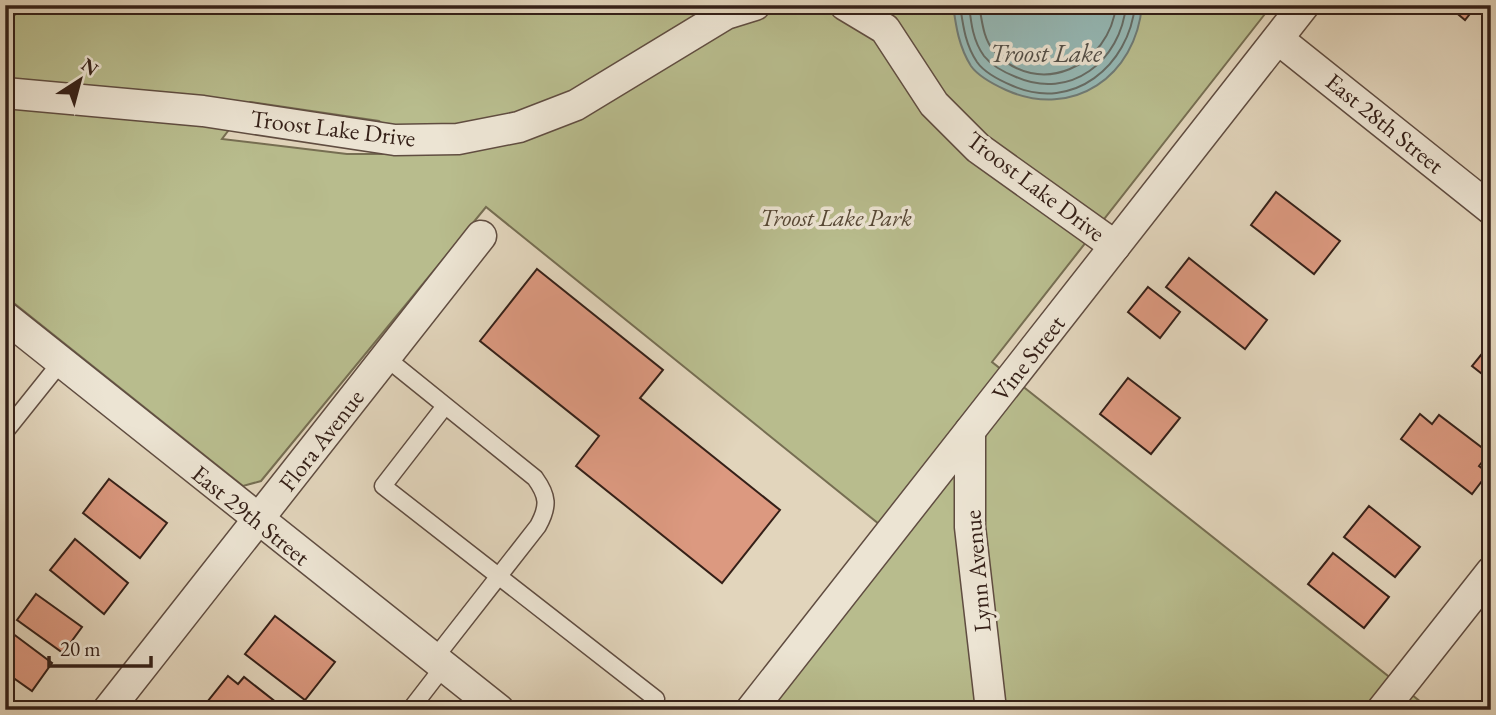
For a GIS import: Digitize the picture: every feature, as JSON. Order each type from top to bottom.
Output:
[{"type":"street","name":"Troost Lake Drive","points":[[5,93],[203,111],[395,140],[458,139],[519,127],[576,105],[726,13],[755,5]]},
{"type":"street","name":"Troost Lake Drive","points":[[845,5],[885,29],[934,104],[978,148],[1115,246]]},
{"type":"street","name":"Vine Street","points":[[751,710],[1304,5]]},
{"type":"street","name":"East 28th Street","points":[[1278,38],[1491,209]]},
{"type":"street","name":"Flora Avenue","points":[[108,710],[481,236]]},
{"type":"street","name":"East 29th Street","points":[[5,317],[499,710]]},
{"type":"street","name":"Lynn Avenue","points":[[970,431],[970,527],[991,710]]},
{"type":"street","points":[[1382,710],[1491,572]]},
{"type":"lane","points":[[385,357],[535,478],[547,493],[546,511],[538,526],[499,575],[410,710]]},
{"type":"lane","points":[[5,432],[61,362]]},
{"type":"lane","points":[[445,406],[383,486],[656,699]]},
{"type":"green space","name":"Troost Lake Park","points":[[27,5],[1272,5],[992,362],[1431,710],[768,710],[900,541],[486,207],[261,481],[243,486],[5,296],[5,23]],"holes":[[[250,102],[379,121],[419,154],[347,154],[222,139]]]},
{"type":"water","name":"Troost Lake","points":[[953,5],[1142,5],[1137,30],[1128,52],[1114,71],[1097,85],[1077,95],[1055,99],[1031,98],[1006,90],[978,73],[971,66],[961,44]]},
{"type":"building","points":[[1447,5],[1477,5],[1465,20]]},
{"type":"building","points":[[1276,192],[1340,241],[1314,274],[1251,225]]},
{"type":"building","points":[[1189,258],[1267,320],[1245,349],[1166,287]]},
{"type":"building","points":[[537,269],[663,370],[640,398],[780,510],[722,583],[576,466],[599,436],[480,341]]},
{"type":"building","points":[[1148,287],[1180,312],[1160,338],[1128,312]]},
{"type":"building","points":[[1489,345],[1491,346],[1491,381],[1472,366]]},
{"type":"building","points":[[1128,378],[1180,418],[1151,454],[1100,414]]},
{"type":"building","points":[[1420,414],[1432,424],[1439,415],[1489,453],[1479,466],[1488,473],[1472,494],[1401,439]]},
{"type":"building","points":[[109,479],[167,523],[140,558],[83,513]]},
{"type":"building","points":[[1369,506],[1420,547],[1395,577],[1344,537]]},
{"type":"building","points":[[75,539],[128,583],[104,614],[50,570]]},
{"type":"building","points":[[1333,553],[1389,597],[1364,628],[1308,584]]},
{"type":"building","points":[[36,594],[82,627],[63,653],[17,620]]},
{"type":"building","points":[[275,616],[335,662],[305,700],[245,654]]},
{"type":"building","points":[[8,630],[52,663],[32,691],[5,672]]},
{"type":"building","points":[[228,676],[238,684],[244,677],[286,710],[218,710],[208,701]]},
{"type":"building","points":[[1491,690],[1491,710],[1475,710]]}]
